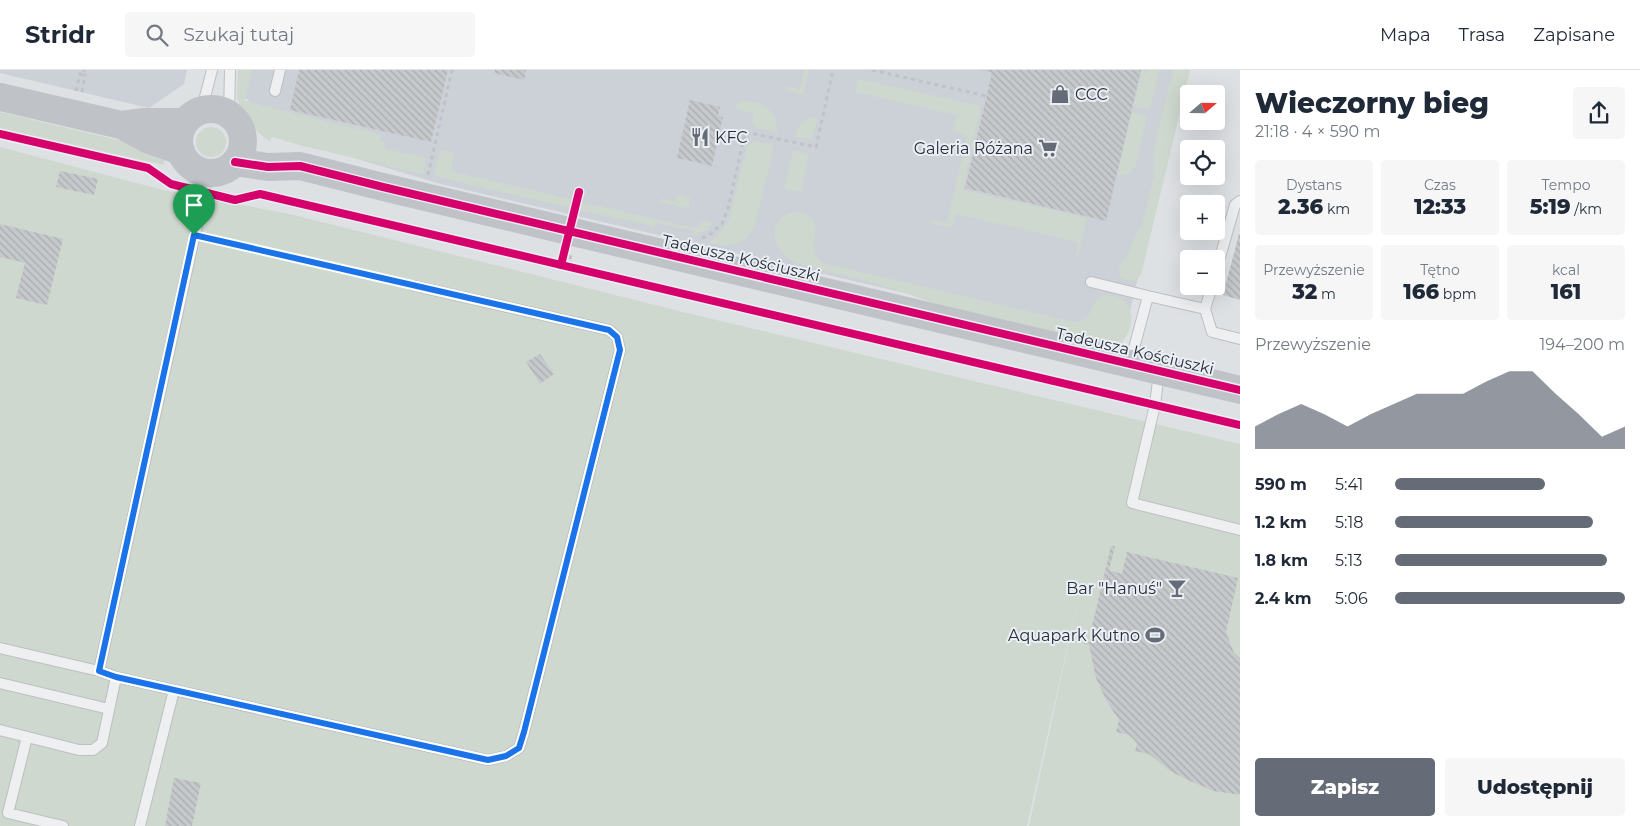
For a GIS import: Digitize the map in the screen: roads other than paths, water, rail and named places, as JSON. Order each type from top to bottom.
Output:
[{"type":"street","points":[[0,97],[121,125],[146,139],[180,151]]},
{"type":"street","points":[[121,125],[193,116],[215,110],[235,124],[242,149],[235,162],[222,170],[207,173],[196,169],[186,162],[180,151],[179,136],[193,116]]},
{"type":"street","name":"Tadeusza Kościuszki","points":[[235,124],[300,166]]},
{"type":"street","name":"Tadeusza Kościuszki","points":[[235,162],[268,167],[300,166],[1240,390]]},
{"type":"lane","points":[[193,116],[204,101],[212,70]]},
{"type":"lane","points":[[230,70],[235,124]]},
{"type":"lane","points":[[275,91],[280,70]]},
{"type":"lane","points":[[99,671],[207,173]]},
{"type":"lane","points":[[1222,250],[1235,205],[1240,201]]},
{"type":"lane","points":[[1091,282],[1205,309]]},
{"type":"lane","points":[[0,648],[99,671],[116,677],[488,760],[506,756],[519,748],[620,350],[617,337],[609,330],[415,286]]},
{"type":"lane","points":[[1209,295],[1205,309],[1212,332],[1240,339]]},
{"type":"lane","points":[[1129,364],[1148,296]]},
{"type":"lane","points":[[1159,371],[1155,405],[1132,503],[1240,530]]},
{"type":"lane","points":[[0,730],[79,750],[93,750],[102,743],[116,677]]},
{"type":"lane","points":[[0,683],[109,709]]},
{"type":"lane","points":[[140,826],[174,690]]},
{"type":"lane","points":[[27,737],[4,812],[62,826]]},
{"type":"place","name":"CCC","points":[[1060,94]]},
{"type":"place","name":"KFC","points":[[700,137]]},
{"type":"place","name":"Galeria Różana","points":[[1048,148]]},
{"type":"place","name":"Bar \"Hanuś\"","points":[[1177,588]]},
{"type":"place","name":"Aquapark Kutno","points":[[1155,635]]}]
